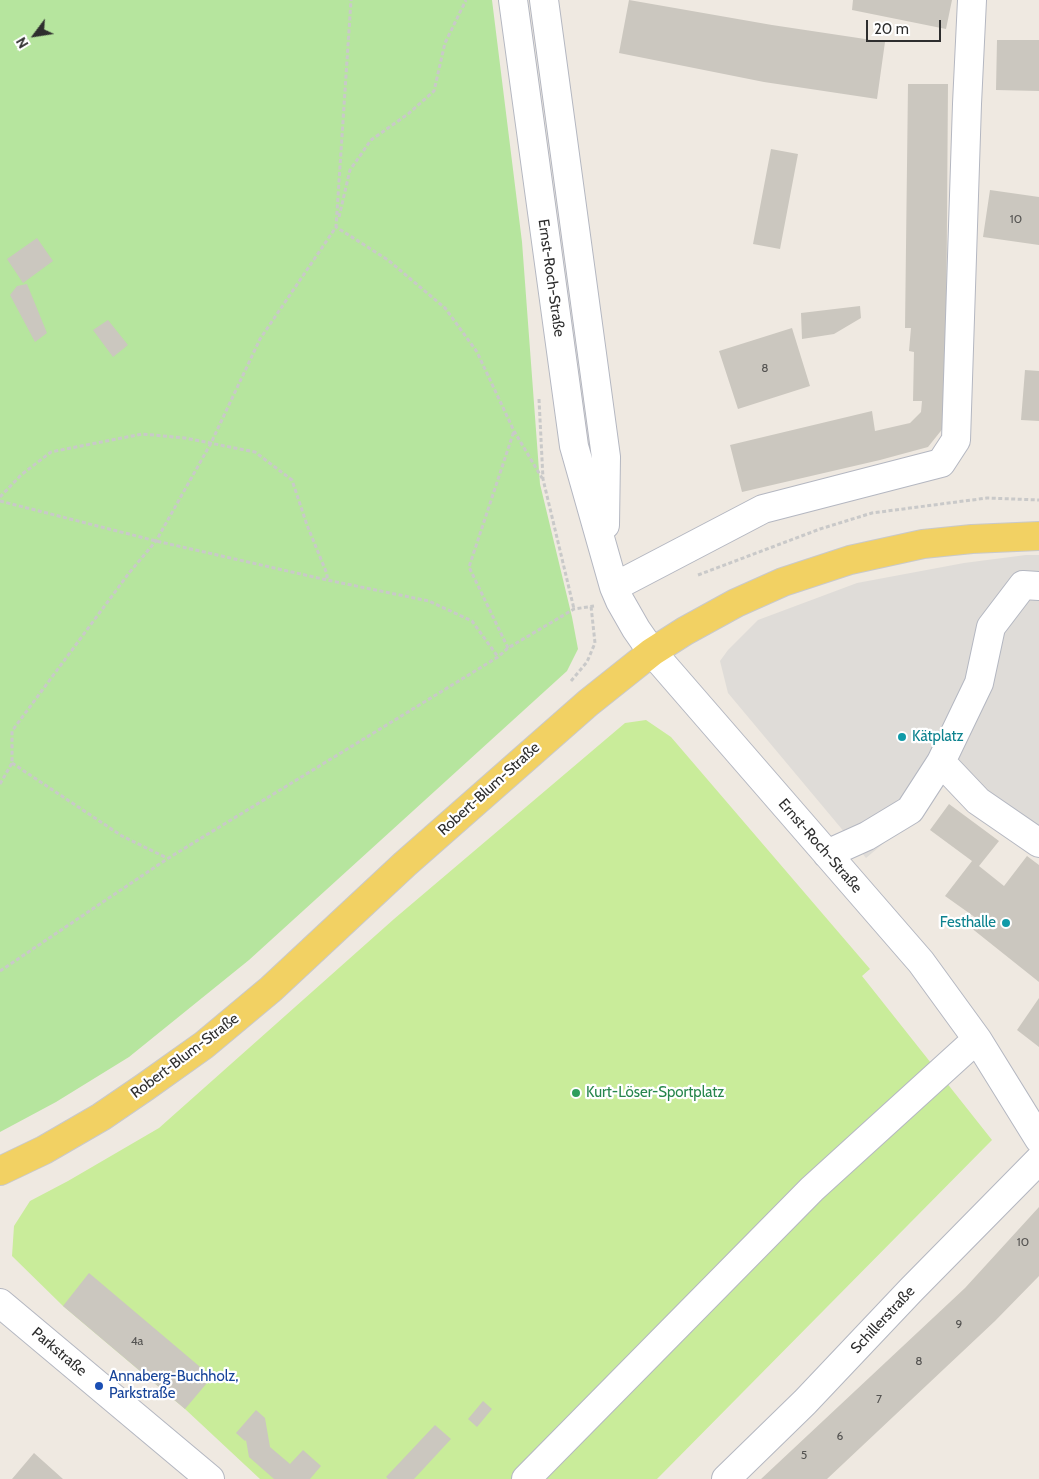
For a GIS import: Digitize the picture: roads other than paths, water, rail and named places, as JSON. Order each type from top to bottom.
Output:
[{"type":"main road","name":"Robert-Blum-Straße","points":[[0,1171],[44,1150],[101,1117],[204,1045],[271,989],[405,864],[562,725],[652,652],[685,631],[736,603],[783,582],[850,560],[923,544],[972,539],[1039,536]]},
{"type":"street","name":"Ernst-Roch-Straße","points":[[513,0],[574,446],[604,554],[620,601],[652,652],[921,962],[977,1039],[1039,1139]]},
{"type":"street","name":"Ernst-Roch-Straße","points":[[544,0],[606,457],[604,554]]},
{"type":"street","points":[[614,587],[763,509],[942,463],[956,440],[966,114],[972,0]]},
{"type":"street","points":[[827,854],[867,836],[910,810],[944,756],[979,683],[992,628],[1023,585],[1039,586]]},
{"type":"street","points":[[944,756],[978,801],[1039,843]]},
{"type":"street","points":[[526,1479],[812,1188],[977,1039]]},
{"type":"street","name":"Schillerstraße","points":[[726,1479],[805,1402],[911,1290],[1039,1160]]},
{"type":"street","name":"Parkstraße","points":[[0,1302],[210,1479]]},
{"type":"place","name":"Kätplatz","points":[[902,737]]},
{"type":"place","name":"Festhalle","points":[[1006,923]]},
{"type":"place","name":"Kurt-Löser-Sportplatz","points":[[576,1093]]},
{"type":"place","name":"Annaberg-Buchholz, Parkstraße","points":[[99,1386]]}]
